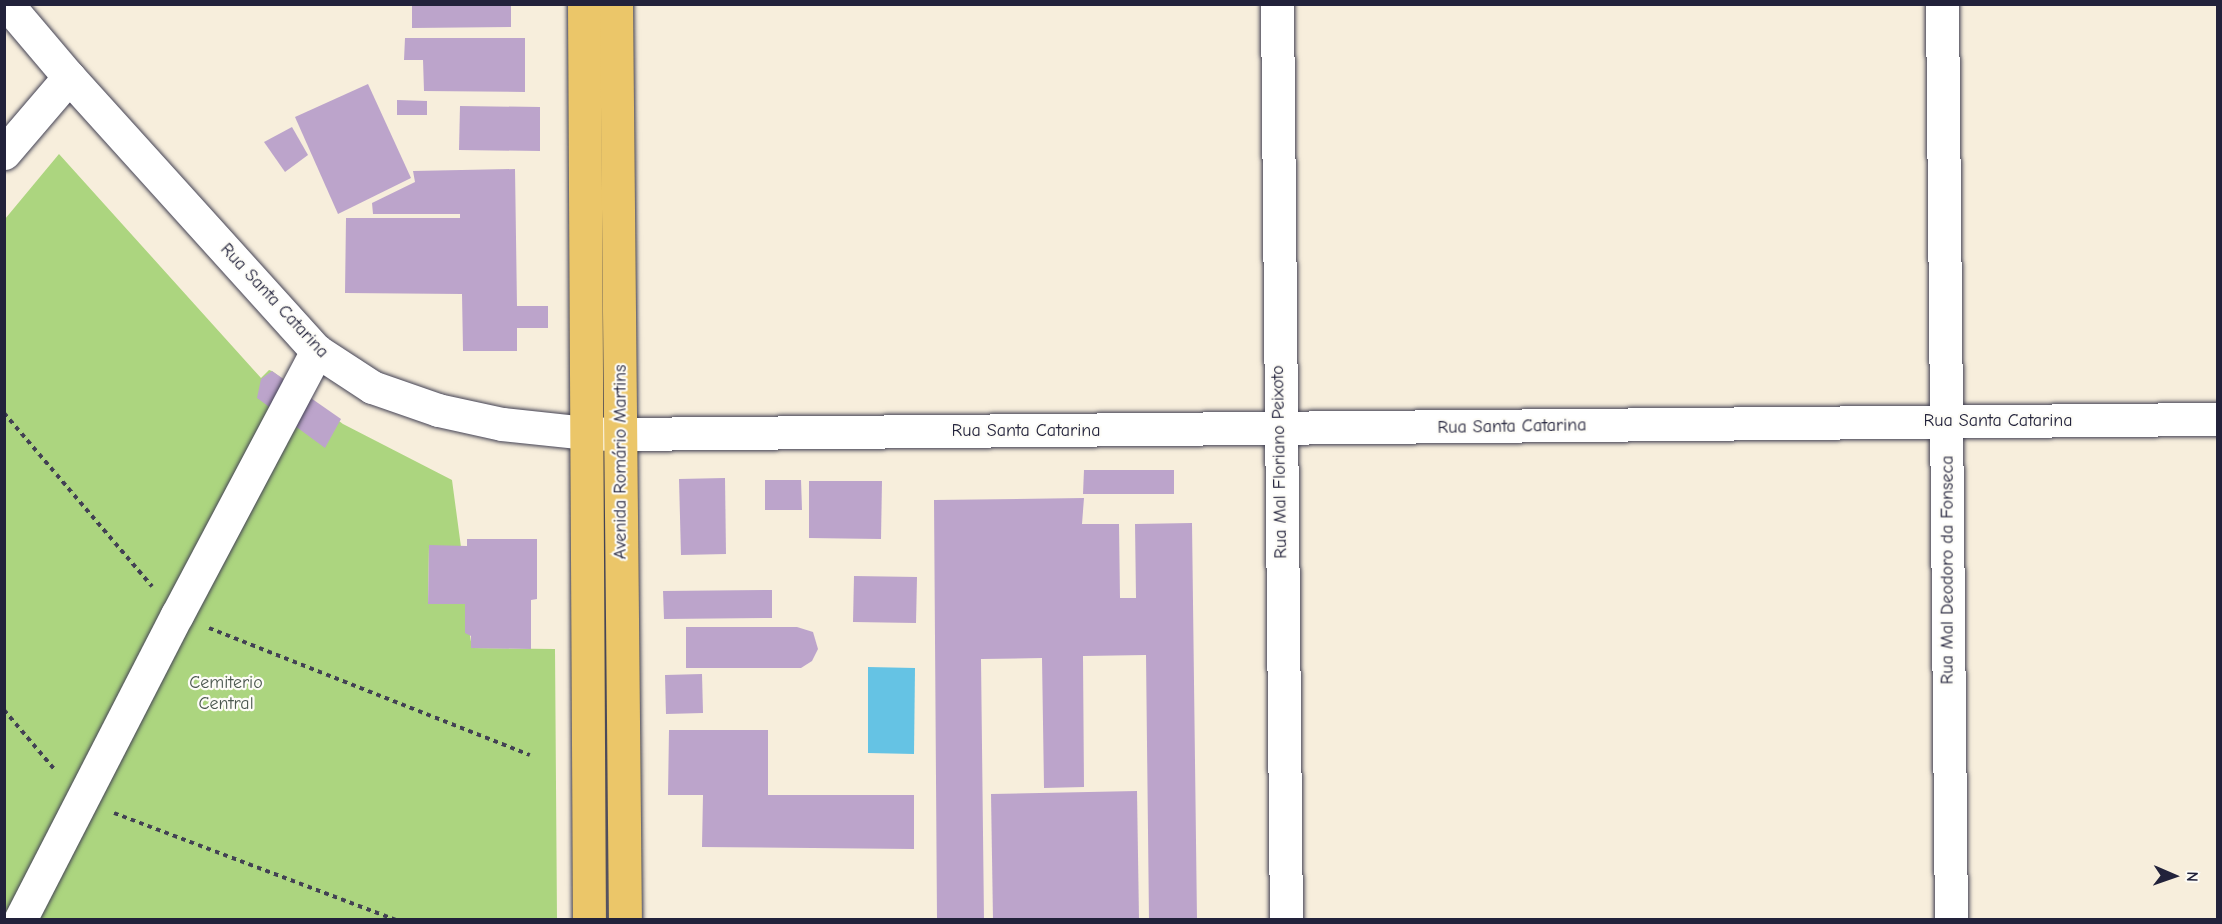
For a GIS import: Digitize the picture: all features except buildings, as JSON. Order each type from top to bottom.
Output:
[{"type":"main road","name":"Avenida Romário Martins","points":[[584,4],[589,920]]},
{"type":"main road","name":"Avenida Romário Martins","points":[[616,4],[626,920]]},
{"type":"street","name":"Rua Santa Catarina","points":[[7,4],[69,77],[317,351],[372,387],[438,410],[502,424],[586,433],[620,434],[1280,430],[2217,419]]},
{"type":"street","name":"Rua Mal Floriano Peixoto","points":[[1277,4],[1286,920]]},
{"type":"street","name":"Rua Mal Deodoro da Fonseca","points":[[1942,4],[1951,920]]},
{"type":"street","points":[[4,153],[69,77]]},
{"type":"street","points":[[20,920],[177,615],[317,351]]},
{"type":"path","points":[[4,413],[177,615],[530,755]]},
{"type":"path","points":[[4,710],[81,801],[396,920]]},
{"type":"green space","name":"Cemiterio Central","points":[[59,154],[261,378],[269,370],[272,371],[343,424],[452,480],[461,547],[429,546],[428,604],[465,604],[472,648],[555,649],[557,919],[5,920],[5,219]]},
{"type":"water","points":[[868,667],[915,668],[914,754],[868,753]]}]
